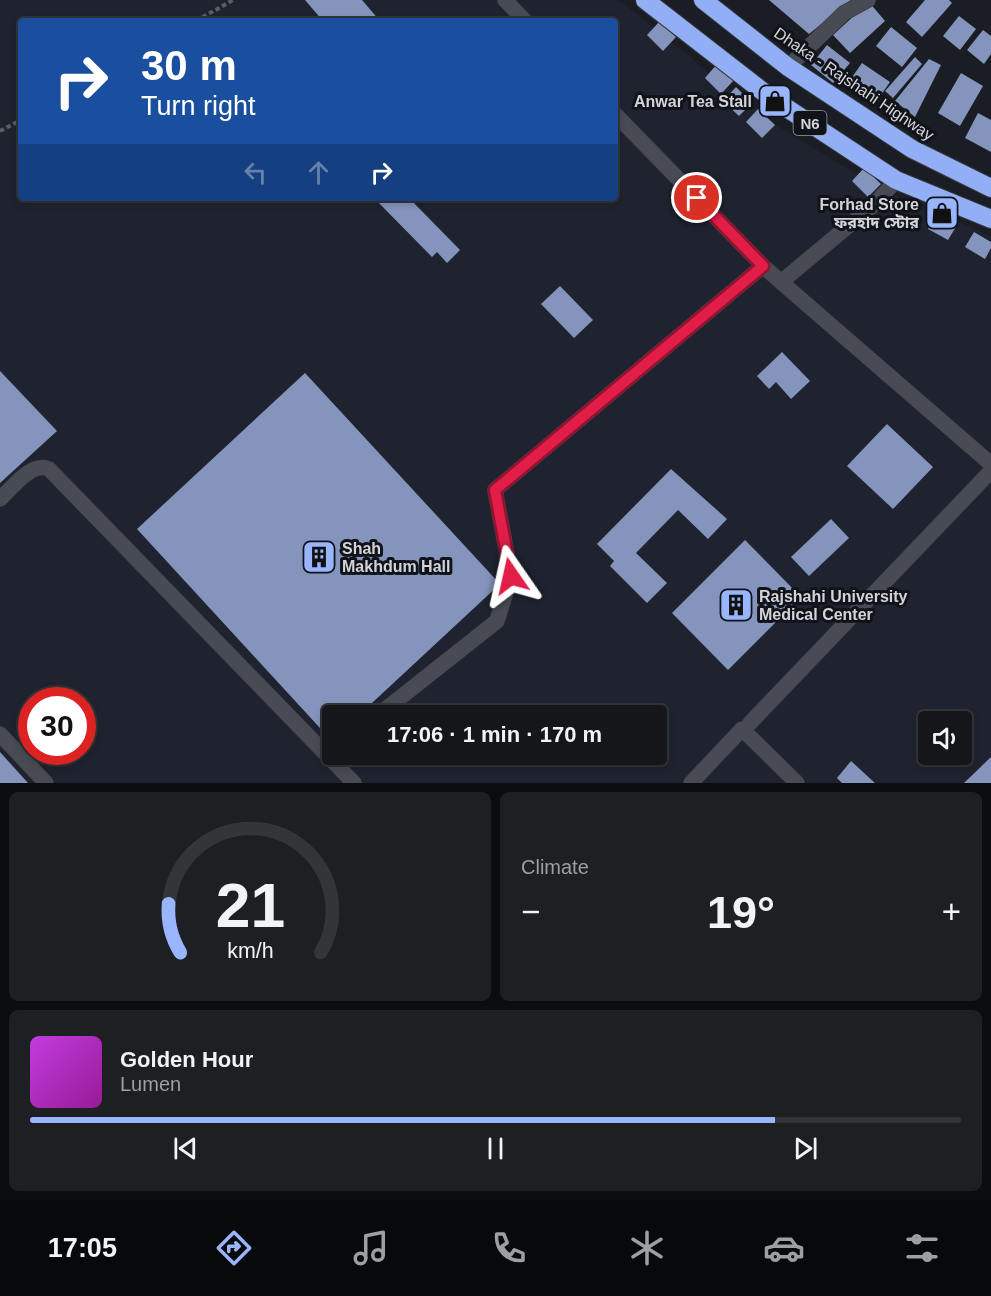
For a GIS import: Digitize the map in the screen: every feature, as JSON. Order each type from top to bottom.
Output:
[{"type":"highway","name":"N6","points":[[645,0],[770,97],[896,180],[991,219]]},
{"type":"highway","name":"Dhaka - Rajshahi Highway","points":[[702,0],[788,66],[912,149],[991,188]]},
{"type":"street","points":[[505,0],[522,18]]},
{"type":"street","points":[[788,66],[844,13],[868,0]]},
{"type":"street","points":[[618,117],[763,266],[991,464]]},
{"type":"street","points":[[781,282],[877,202],[896,180]]},
{"type":"street","points":[[391,705],[497,621],[511,576],[495,490],[763,266]]},
{"type":"street","points":[[0,499],[35,468],[42,466],[49,469],[322,745]]},
{"type":"street","points":[[691,783],[991,471]]},
{"type":"street","points":[[746,726],[797,783]]},
{"type":"street","points":[[0,734],[46,783]]},
{"type":"street","points":[[340,765],[354,783]]},
{"type":"path","points":[[201,18],[233,0]]},
{"type":"path","points":[[0,131],[18,122]]},
{"type":"shaded area","points":[[0,0],[619,0],[771,122],[884,191],[991,236],[991,783],[0,783]]},
{"type":"building","points":[[305,0],[362,0],[377,18],[320,18]]},
{"type":"building","points":[[769,0],[851,0],[809,34]]},
{"type":"building","points":[[925,0],[949,0],[952,3],[922,37],[906,22]]},
{"type":"building","points":[[869,2],[885,21],[850,53],[833,35]]},
{"type":"building","points":[[959,16],[976,29],[960,50],[943,36]]},
{"type":"building","points":[[659,22],[676,37],[663,51],[647,35]]},
{"type":"building","points":[[891,27],[917,48],[902,67],[876,46]]},
{"type":"building","points":[[983,30],[991,36],[991,54],[984,64],[967,50]]},
{"type":"building","points":[[827,45],[850,63],[833,83],[811,65]]},
{"type":"building","points":[[915,57],[922,64],[893,98],[885,91]]},
{"type":"building","points":[[929,59],[941,65],[915,117],[895,101]]},
{"type":"building","points":[[862,63],[890,82],[876,102],[848,83]]},
{"type":"building","points":[[717,64],[734,80],[721,94],[705,78]]},
{"type":"building","points":[[961,73],[983,86],[960,126],[938,113]]},
{"type":"building","points":[[736,87],[752,103],[739,116],[723,101]]},
{"type":"building","points":[[758,109],[775,125],[762,138],[746,122]]},
{"type":"building","points":[[978,113],[991,120],[991,152],[965,138]]},
{"type":"building","points":[[864,168],[881,184],[868,197],[852,181]]},
{"type":"building","points":[[377,201],[412,201],[460,250],[447,263],[437,252],[432,257]]},
{"type":"building","points":[[937,213],[957,225],[948,240],[928,229]]},
{"type":"building","points":[[974,232],[991,242],[991,248],[985,259],[965,247]]},
{"type":"building","points":[[560,286],[593,320],[574,338],[541,304]]},
{"type":"building","points":[[782,352],[810,381],[791,399],[776,382],[769,389],[757,376]]},
{"type":"building","points":[[0,371],[57,431],[0,483]]},
{"type":"building","name":"Shah Makhdum Hall","points":[[305,373],[500,584],[370,705],[322,705],[322,730],[137,529]]},
{"type":"building","points":[[887,424],[933,467],[893,509],[847,466]]},
{"type":"building","points":[[671,469],[727,519],[708,539],[678,510],[636,553],[667,583],[647,603],[610,566],[614,561],[597,544]]},
{"type":"building","points":[[831,519],[849,538],[809,576],[791,557]]},
{"type":"building","name":"Rajshahi University Medical Center","points":[[745,540],[801,597],[728,670],[672,613]]},
{"type":"building","points":[[0,752],[28,783],[0,783]]},
{"type":"building","points":[[991,757],[991,783],[964,783]]},
{"type":"building","points":[[851,761],[875,783],[842,783],[837,778]]},
{"type":"place","name":"Anwar Tea Stall","points":[[775,101]]},
{"type":"place","name":"Forhad Store ফরহাদ স্টোর","points":[[942,213]]},
{"type":"place","name":"Shah Makhdum Hall","points":[[319,557]]},
{"type":"place","name":"Rajshahi University Medical Center","points":[[736,605]]},
{"type":"route","points":[[511,576],[495,490],[763,266],[697,198]]}]
